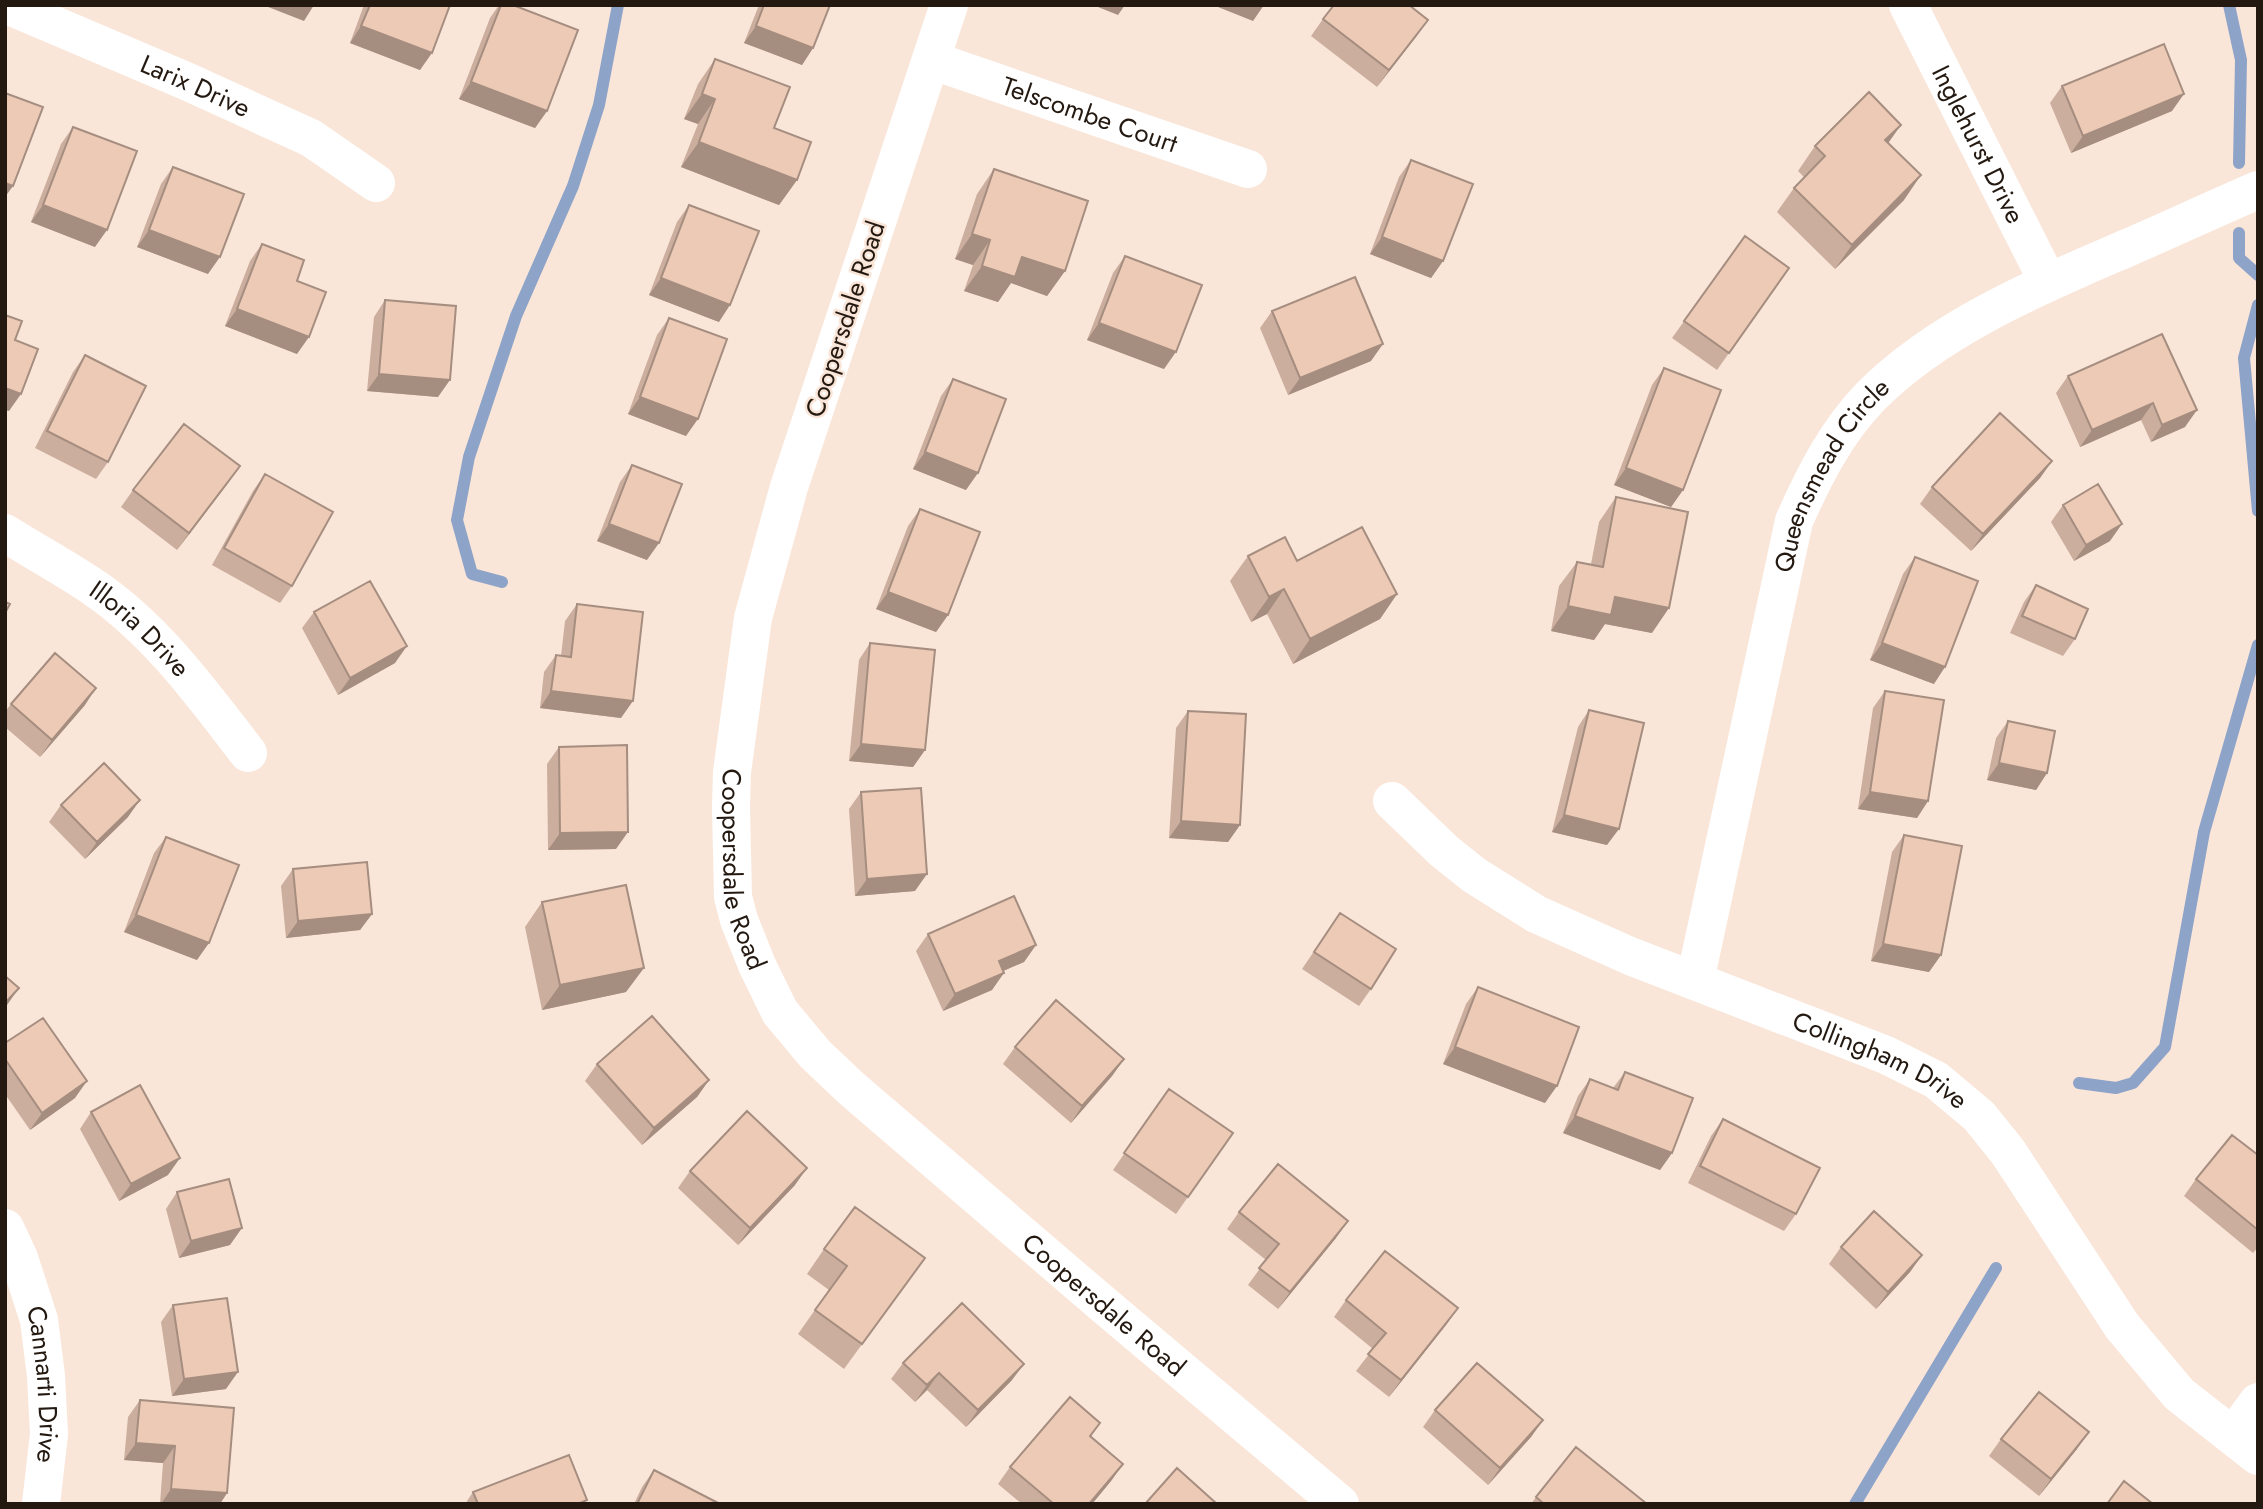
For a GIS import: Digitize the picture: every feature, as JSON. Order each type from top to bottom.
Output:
[{"type":"street","name":"Larix Drive","points":[[7,5],[186,81],[311,138],[376,183]]},
{"type":"street","name":"Coopersdale Road","points":[[949,5],[789,487],[752,618],[732,772],[733,897],[757,965],[780,1012],[815,1054],[852,1089],[1084,1288],[1340,1504]]},
{"type":"street","name":"Inglehurst Drive","points":[[1908,5],[2048,282]]},
{"type":"street","name":"Telscombe Court","points":[[931,60],[1248,169]]},
{"type":"street","name":"Queensmead Circle","points":[[1695,981],[1794,521],[1814,476],[1837,437],[1871,396],[1921,354],[1983,316],[2048,282],[2258,190]]},
{"type":"street","name":"Illoria Drive","points":[[5,533],[97,590],[147,631],[198,688],[248,753]]},
{"type":"street","name":"Collingham Drive","points":[[1392,800],[1444,851],[1474,875],[1536,914],[1630,956],[1886,1055],[1936,1080],[1979,1116],[2008,1152],[2122,1326],[2179,1394],[2245,1446]]},
{"type":"street","name":"Cannarti Drive","points":[[5,1228],[19,1258],[40,1320],[49,1434],[41,1504]]},
{"type":"street","points":[[2245,1446],[2258,1402]]},
{"type":"building","points":[[370,5],[450,5],[432,53],[361,26]]},
{"type":"building","points":[[501,5],[513,5],[578,30],[547,111],[471,82]]},
{"type":"building","points":[[764,5],[830,5],[813,48],[756,26]]},
{"type":"building","points":[[1334,5],[1409,5],[1428,20],[1389,70],[1323,19]]},
{"type":"building","points":[[2164,44],[2184,94],[2083,136],[2062,86]]},
{"type":"building","points":[[715,59],[790,87],[774,128],[811,142],[797,180],[699,142],[715,99],[702,94]]},
{"type":"building","points":[[1869,92],[1901,125],[1885,140],[1921,175],[1852,245],[1794,188],[1825,156],[1815,146]]},
{"type":"building","points":[[5,93],[43,107],[13,186],[5,183]]},
{"type":"building","points":[[73,127],[137,151],[107,230],[43,205]]},
{"type":"building","points":[[1411,160],[1473,184],[1443,261],[1382,237]]},
{"type":"building","points":[[173,167],[244,194],[220,257],[149,230]]},
{"type":"building","points":[[994,169],[1088,201],[1065,271],[1022,257],[1015,277],[982,266],[990,240],[972,234]]},
{"type":"building","points":[[689,205],[759,231],[730,305],[661,278]]},
{"type":"building","points":[[1745,236],[1789,268],[1729,353],[1684,321]]},
{"type":"building","points":[[262,244],[304,260],[297,281],[326,292],[309,337],[237,309]]},
{"type":"building","points":[[1125,256],[1202,285],[1176,352],[1099,323]]},
{"type":"building","points":[[1355,277],[1383,344],[1300,378],[1272,311]]},
{"type":"building","points":[[385,300],[456,306],[450,380],[379,374]]},
{"type":"building","points":[[5,315],[22,321],[15,340],[38,349],[21,394],[5,388]]},
{"type":"building","points":[[669,318],[727,339],[698,419],[640,397]]},
{"type":"building","points":[[2162,334],[2197,410],[2162,425],[2153,403],[2092,430],[2068,376]]},
{"type":"building","points":[[85,355],[146,386],[108,462],[47,431]]},
{"type":"building","points":[[1664,368],[1721,390],[1683,490],[1626,468]]},
{"type":"building","points":[[953,379],[1006,399],[978,473],[925,452]]},
{"type":"building","points":[[2000,413],[2052,461],[1983,534],[1932,487]]},
{"type":"building","points":[[184,424],[240,466],[189,533],[133,490]]},
{"type":"building","points":[[632,465],[682,484],[659,543],[609,524]]},
{"type":"building","points":[[265,474],[333,512],[292,586],[224,548]]},
{"type":"building","points":[[2098,484],[2122,524],[2086,545],[2063,505]]},
{"type":"building","points":[[1616,497],[1688,512],[1669,608],[1615,597],[1611,615],[1568,606],[1577,562],[1603,567]]},
{"type":"building","points":[[920,509],[980,532],[948,615],[888,592]]},
{"type":"building","points":[[1362,527],[1397,594],[1310,639],[1284,589],[1269,597],[1248,556],[1285,537],[1297,561]]},
{"type":"building","points":[[1915,557],[1978,581],[1945,667],[1882,643]]},
{"type":"building","points":[[370,581],[407,646],[350,678],[314,612]]},
{"type":"building","points":[[2036,585],[2088,609],[2075,639],[2022,616]]},
{"type":"building","points":[[577,604],[643,612],[633,701],[551,691],[556,655],[571,657]]},
{"type":"building","points":[[870,643],[935,650],[925,750],[861,744]]},
{"type":"building","points":[[55,653],[96,688],[52,740],[11,704]]},
{"type":"building","points":[[1885,691],[1944,700],[1928,801],[1870,792]]},
{"type":"building","points":[[1589,710],[1644,723],[1619,829],[1564,815]]},
{"type":"building","points":[[1188,711],[1246,714],[1240,825],[1181,821]]},
{"type":"building","points":[[2008,721],[2055,731],[2047,773],[1999,763]]},
{"type":"building","points":[[627,745],[628,832],[560,833],[559,747]]},
{"type":"building","points":[[104,763],[140,800],[97,842],[61,805]]},
{"type":"building","points":[[921,788],[927,874],[867,879],[861,792]]},
{"type":"building","points":[[1904,835],[1962,846],[1941,955],[1883,944]]},
{"type":"building","points":[[166,837],[239,865],[209,943],[136,915]]},
{"type":"building","points":[[367,862],[372,914],[298,921],[293,869]]},
{"type":"building","points":[[626,885],[644,968],[560,985],[542,902]]},
{"type":"building","points":[[1014,896],[1036,945],[999,961],[1004,973],[955,994],[928,934]]},
{"type":"building","points":[[1340,913],[1396,949],[1371,989],[1314,952]]},
{"type":"building","points":[[5,976],[19,988],[5,1003]]},
{"type":"building","points":[[1478,987],[1579,1027],[1557,1086],[1455,1047]]},
{"type":"building","points":[[1056,1000],[1124,1059],[1082,1106],[1015,1047]]},
{"type":"building","points":[[652,1016],[709,1080],[654,1128],[597,1064]]},
{"type":"building","points":[[43,1018],[87,1081],[42,1113],[5,1059],[5,1043]]},
{"type":"building","points":[[1625,1072],[1693,1098],[1672,1153],[1575,1116],[1590,1079],[1618,1090]]},
{"type":"building","points":[[140,1085],[180,1158],[131,1184],[91,1112]]},
{"type":"building","points":[[1169,1089],[1233,1133],[1188,1197],[1124,1153]]},
{"type":"building","points":[[747,1111],[807,1168],[750,1228],[690,1171]]},
{"type":"building","points":[[1723,1119],[1820,1168],[1796,1214],[1700,1166]]},
{"type":"building","points":[[2232,1135],[2258,1155],[2258,1230],[2196,1179]]},
{"type":"building","points":[[1278,1164],[1348,1221],[1290,1292],[1259,1268],[1279,1244],[1239,1212]]},
{"type":"building","points":[[229,1179],[242,1228],[191,1241],[177,1192]]},
{"type":"building","points":[[855,1207],[925,1258],[862,1344],[815,1310],[847,1266],[824,1249]]},
{"type":"building","points":[[1874,1211],[1922,1255],[1888,1292],[1841,1247]]},
{"type":"building","points":[[1385,1251],[1458,1308],[1401,1380],[1368,1354],[1386,1333],[1346,1300]]},
{"type":"building","points":[[227,1298],[238,1372],[184,1379],[173,1305]]},
{"type":"building","points":[[962,1303],[1024,1364],[978,1410],[939,1373],[927,1385],[903,1363]]},
{"type":"building","points":[[1477,1363],[1543,1420],[1500,1468],[1435,1410]]},
{"type":"building","points":[[2039,1392],[2089,1432],[2051,1479],[2001,1439]]},
{"type":"building","points":[[1070,1397],[1100,1423],[1090,1436],[1123,1464],[1089,1504],[1054,1504],[1010,1467]]},
{"type":"building","points":[[140,1400],[234,1408],[227,1493],[171,1489],[175,1446],[136,1443]]},
{"type":"building","points":[[1576,1447],[1647,1504],[1544,1504],[1536,1497]]},
{"type":"building","points":[[569,1455],[587,1500],[578,1504],[478,1504],[473,1492]]},
{"type":"building","points":[[1177,1468],[1217,1504],[1145,1504]]},
{"type":"building","points":[[654,1470],[720,1504],[637,1504]]},
{"type":"building","points":[[2124,1481],[2153,1504],[2107,1504]]},
{"type":"waterway","points":[[502,582],[472,574],[457,520],[469,457],[516,316],[573,186],[599,105],[618,5]]},
{"type":"waterway","points":[[2229,5],[2241,60],[2239,163]]},
{"type":"waterway","points":[[2239,233],[2239,258],[2258,275]]},
{"type":"waterway","points":[[2258,305],[2244,358],[2258,511]]},
{"type":"waterway","points":[[2079,1083],[2116,1088],[2133,1083],[2165,1047],[2204,832],[2258,645]]},
{"type":"waterway","points":[[1855,1504],[1996,1268]]}]
